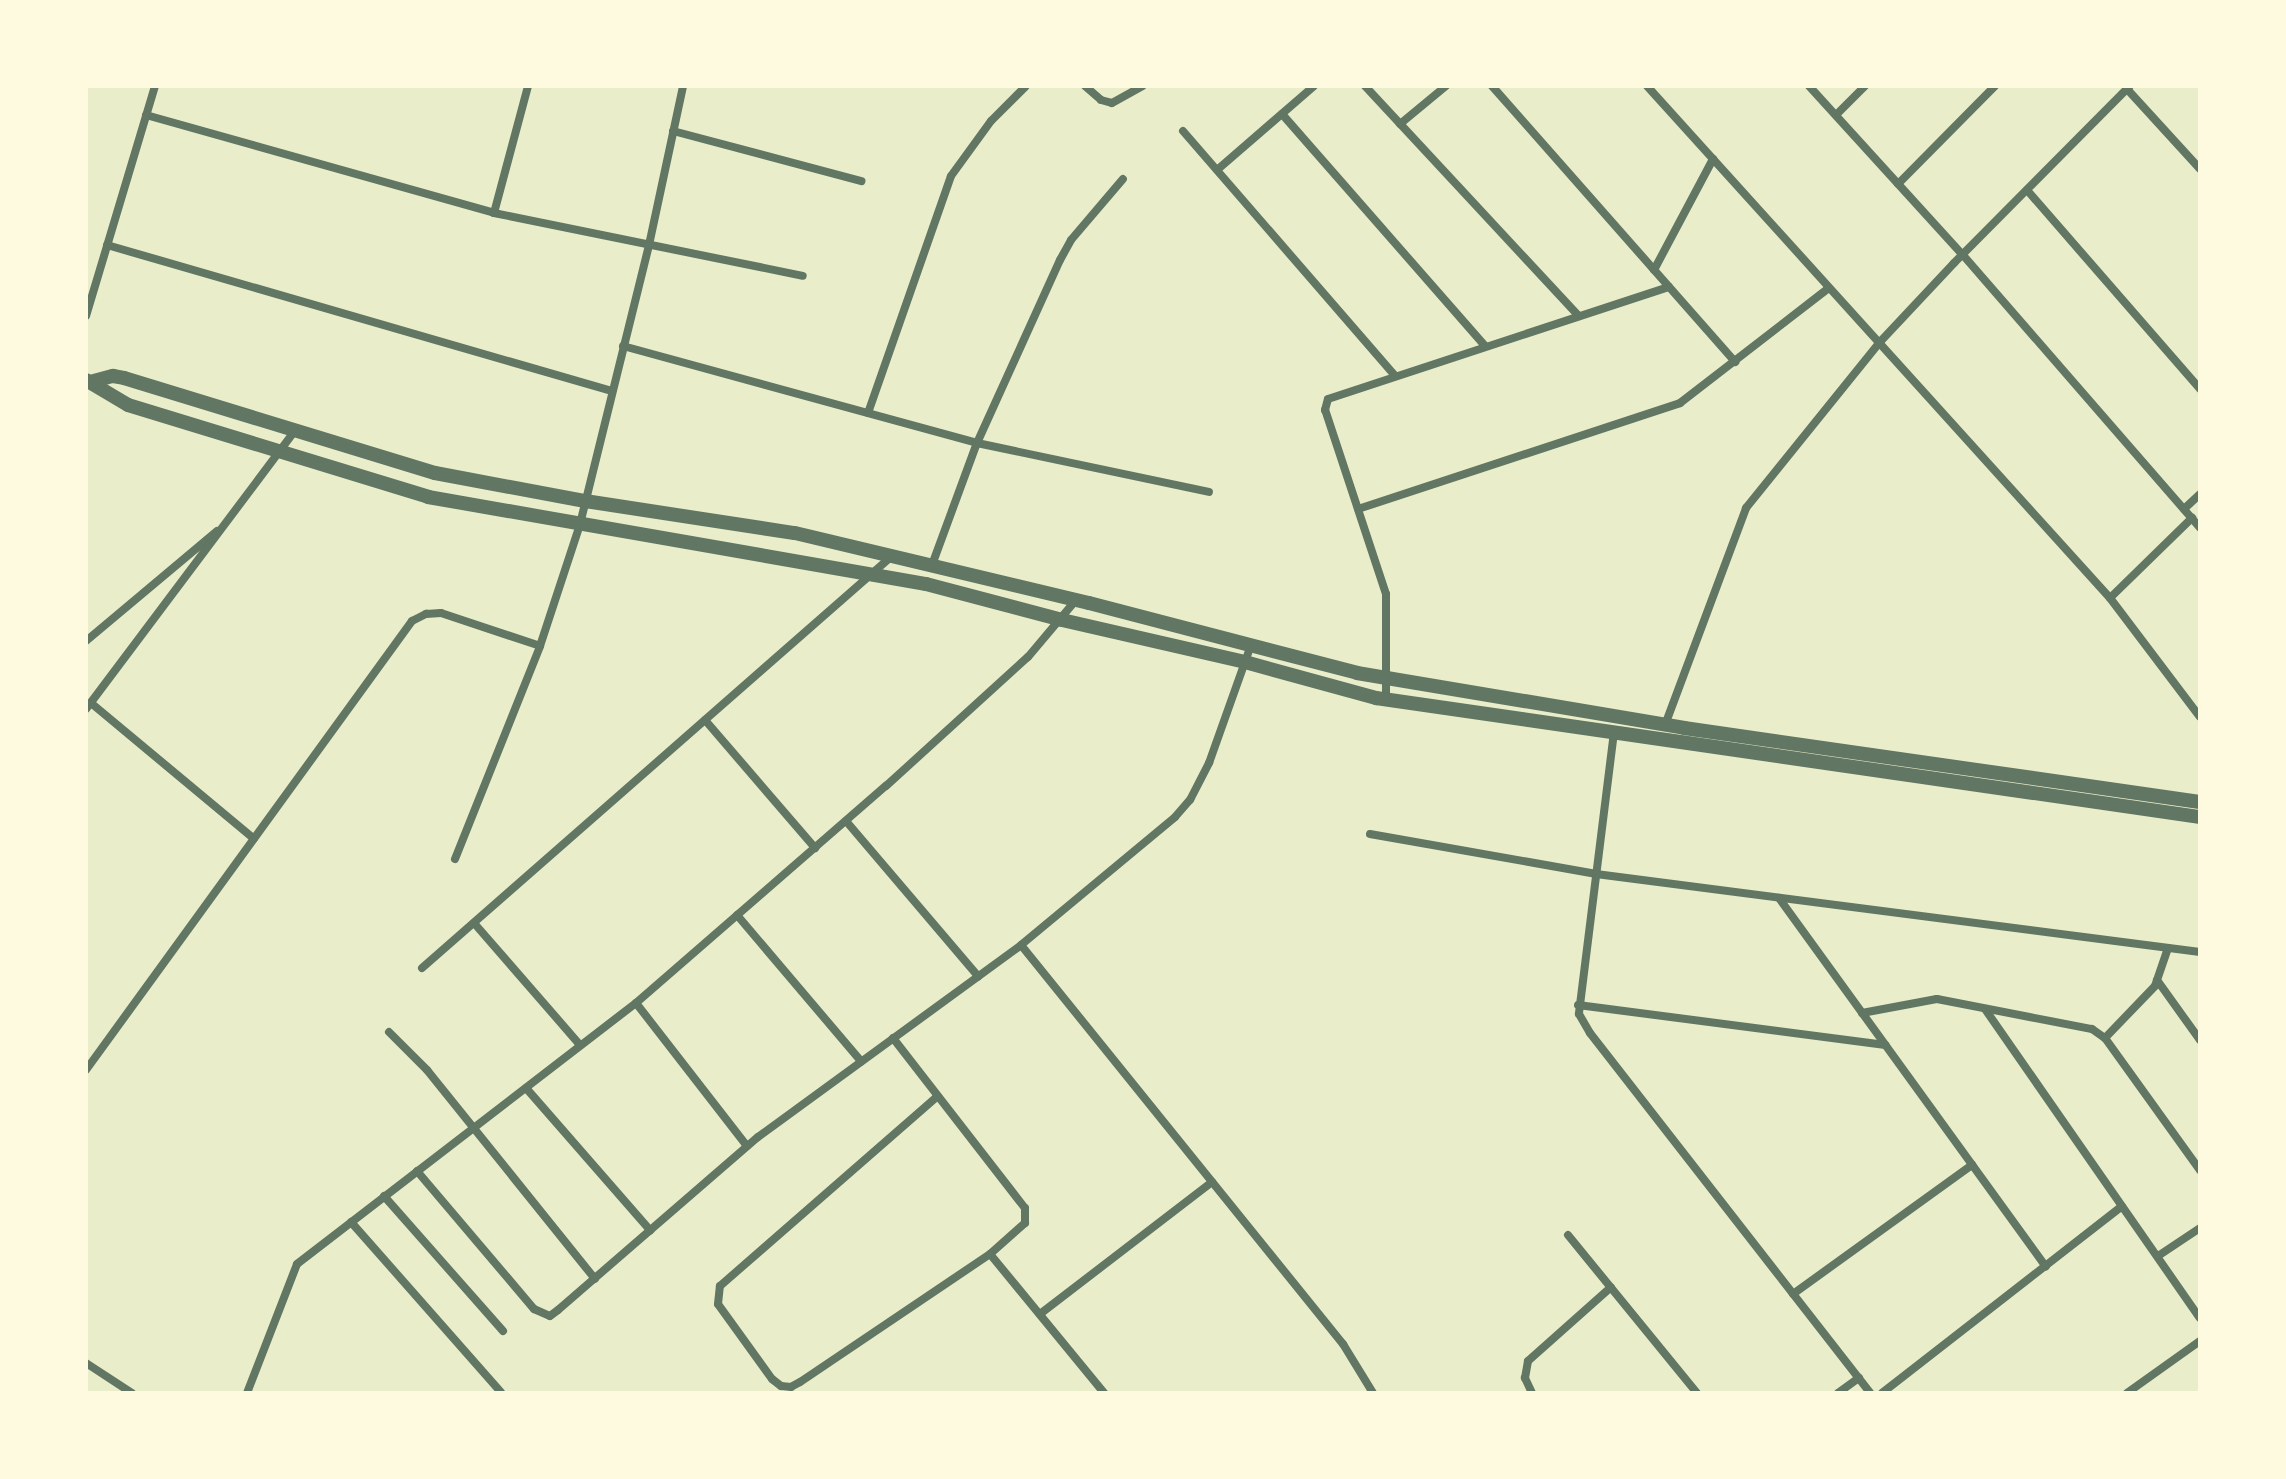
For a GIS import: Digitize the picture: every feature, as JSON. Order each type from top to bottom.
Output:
[{"type":"street","points":[[86,316],[155,86]]},
{"type":"street","points":[[494,213],[528,86]]},
{"type":"street","points":[[455,859],[540,646],[580,524],[649,245],[683,86]]},
{"type":"street","points":[[868,413],[951,176],[991,121],[1026,86]]},
{"type":"street","points":[[1085,86],[1101,100],[1112,103],[1143,86]]},
{"type":"street","points":[[1217,170],[1314,86]]},
{"type":"street","points":[[1365,86],[1579,316]]},
{"type":"street","points":[[1400,124],[1446,86]]},
{"type":"street","points":[[1492,86],[1735,362]]},
{"type":"street","points":[[1647,86],[2110,598],[2200,717]]},
{"type":"street","points":[[1809,86],[1962,254],[2200,528]]},
{"type":"street","points":[[1836,115],[1865,86]]},
{"type":"street","points":[[1898,184],[1995,86]]},
{"type":"street","points":[[1662,742],[1665,725],[1746,508],[1879,343],[1962,254],[2128,88],[2200,169]]},
{"type":"street","points":[[1282,114],[1485,346]]},
{"type":"street","points":[[146,115],[494,213],[803,276]]},
{"type":"street","points":[[673,131],[861,181]]},
{"type":"street","points":[[1183,131],[1394,375]]},
{"type":"street","points":[[1654,270],[1713,159]]},
{"type":"street","points":[[932,565],[977,443],[1065,250],[1123,179]]},
{"type":"street","points":[[2027,190],[2200,389]]},
{"type":"street","points":[[107,245],[612,391]]},
{"type":"street","points":[[1381,699],[1388,605],[1325,404],[1331,395],[1669,287]]},
{"type":"street","points":[[1358,509],[1680,403],[1829,288]]},
{"type":"street","points":[[623,346],[977,443],[1209,492]]},
{"type":"street","points":[[88,381],[113,376],[124,378],[425,471],[585,501],[795,533],[1076,600],[1357,673],[1665,725],[2200,802]]},
{"type":"street","points":[[88,381],[128,405],[428,497],[926,584],[1062,620],[1245,662],[1381,699],[1613,735],[2200,817]]},
{"type":"street","points":[[254,839],[88,706],[295,431]]},
{"type":"street","points":[[2184,509],[2200,494]]},
{"type":"street","points":[[2110,598],[2192,518]]},
{"type":"street","points":[[86,641],[229,521]]},
{"type":"street","points":[[422,968],[892,556]]},
{"type":"street","points":[[247,1393],[297,1264],[636,1003],[846,821],[1028,657],[1076,600]]},
{"type":"street","points":[[86,1070],[412,621],[426,614],[441,613],[540,646]]},
{"type":"street","points":[[417,1171],[541,1314],[550,1316],[747,1146],[1021,945],[1184,809],[1209,763],[1251,645]]},
{"type":"street","points":[[1618,717],[1613,735],[1578,1005],[1590,1033],[1870,1393]]},
{"type":"street","points":[[705,720],[815,848]]},
{"type":"street","points":[[846,821],[978,976]]},
{"type":"street","points":[[1370,834],[1596,874],[2200,952]]},
{"type":"street","points":[[1779,898],[2046,1267]]},
{"type":"street","points":[[737,915],[861,1061]]},
{"type":"street","points":[[474,923],[579,1044]]},
{"type":"street","points":[[1021,945],[1343,1344],[1373,1393]]},
{"type":"street","points":[[2105,1038],[2151,991],[2168,948]]},
{"type":"street","points":[[2157,980],[2200,1040]]},
{"type":"street","points":[[1862,1013],[1928,999],[2092,1029],[2105,1038],[2200,1170]]},
{"type":"street","points":[[636,1003],[747,1146]]},
{"type":"street","points":[[1578,1005],[1885,1045]]},
{"type":"street","points":[[1985,1009],[2200,1318]]},
{"type":"street","points":[[389,1032],[427,1070],[595,1279]]},
{"type":"street","points":[[893,1038],[938,1096],[1027,1215],[1020,1230],[990,1254],[791,1387],[772,1379],[718,1304],[717,1294],[726,1277],[938,1096]]},
{"type":"street","points":[[526,1088],[650,1230]]},
{"type":"street","points":[[1793,1294],[1972,1165]]},
{"type":"street","points":[[1040,1314],[1212,1182]]},
{"type":"street","points":[[384,1196],[503,1331]]},
{"type":"street","points":[[1882,1393],[2122,1206]]},
{"type":"street","points":[[351,1222],[501,1392]]},
{"type":"street","points":[[2158,1256],[2200,1228]]},
{"type":"street","points":[[1568,1235],[1697,1393]]},
{"type":"street","points":[[990,1254],[1102,1390],[1090,1393]]},
{"type":"street","points":[[1532,1393],[1525,1378],[1528,1361],[1611,1287]]},
{"type":"street","points":[[2127,1393],[2200,1341]]},
{"type":"street","points":[[86,1363],[132,1393]]},
{"type":"street","points":[[1838,1393],[1859,1378]]}]
